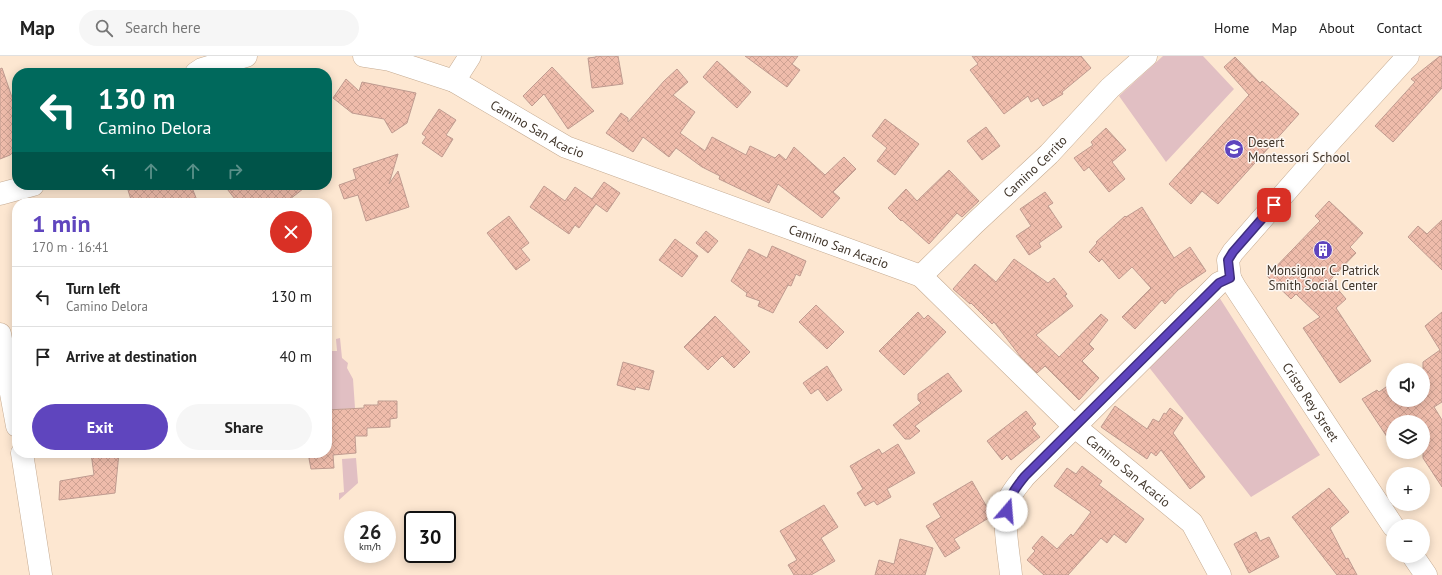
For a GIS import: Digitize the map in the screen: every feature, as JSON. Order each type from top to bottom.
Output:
[{"type":"street","points":[[201,66],[246,56]]},
{"type":"street","name":"Camino San Acacio","points":[[364,56],[390,60],[454,81],[566,147],[922,276],[1074,426],[1192,523],[1220,575]]},
{"type":"street","points":[[454,81],[470,56]]},
{"type":"street","name":"Camino Cerrito","points":[[922,276],[975,223],[1049,154],[1110,88],[1146,56]]},
{"type":"street","points":[[1011,575],[1006,525],[1008,502],[1014,490],[1025,476],[1074,426],[1219,283],[1230,278],[1228,260],[1233,252],[1326,146],[1408,56]]},
{"type":"street","points":[[0,194],[15,190]]},
{"type":"street","name":"Cristo Rey Street","points":[[1230,278],[1239,294],[1388,519]]},
{"type":"street","points":[[0,334],[12,399]]},
{"type":"street","points":[[23,458],[41,575]]},
{"type":"street","points":[[1418,563],[1426,575]]},
{"type":"shaded area","points":[[1163,56],[1203,56],[1234,89],[1166,162],[1119,96]]},
{"type":"shaded area","points":[[1219,297],[1320,455],[1251,497],[1148,366]]},
{"type":"shaded area","points":[[340,338],[342,358],[348,363],[347,368],[353,379],[355,408],[332,410],[332,351],[337,351],[336,339]]},
{"type":"shaded area","points":[[356,458],[358,483],[339,500],[339,493],[344,492],[342,459]]},
{"type":"building","points":[[596,56],[618,56],[623,84],[592,88],[588,58]]},
{"type":"building","points":[[745,56],[798,56],[792,64],[800,70],[787,87]]},
{"type":"building","points":[[972,56],[1081,56],[1091,68],[1062,92],[1063,94],[1043,106],[1038,98],[1031,102],[1028,96],[1004,114],[970,70],[978,64]]},
{"type":"building","points":[[1442,56],[1442,88],[1393,142],[1375,126],[1415,82],[1411,79]]},
{"type":"building","name":"Desert Montessori School","points":[[1235,57],[1260,83],[1262,81],[1299,114],[1218,204],[1202,191],[1191,204],[1169,184],[1249,95],[1224,67]]},
{"type":"building","points":[[717,61],[751,92],[737,108],[703,77]]},
{"type":"building","points":[[552,67],[594,111],[568,129],[544,94],[532,106],[523,96]]},
{"type":"building","points":[[2,68],[12,97],[12,153],[0,159],[0,69]]},
{"type":"building","points":[[677,69],[688,82],[673,95],[695,112],[680,133],[705,151],[712,137],[746,155],[750,146],[775,158],[779,154],[786,160],[794,147],[825,175],[844,157],[856,169],[833,192],[840,198],[822,218],[778,184],[769,203],[719,179],[720,176],[702,167],[676,148],[669,157],[643,137],[633,152],[606,133],[621,113],[628,118],[628,122],[664,81]]},
{"type":"building","points":[[346,79],[359,91],[362,82],[416,93],[407,123],[392,133],[384,119],[352,113],[333,98]]},
{"type":"building","points":[[439,109],[456,120],[446,135],[453,139],[442,157],[422,143],[426,137],[422,134]]},
{"type":"building","points":[[885,119],[919,144],[895,175],[877,161],[887,148],[872,136]]},
{"type":"building","points":[[986,127],[1000,146],[982,160],[967,141]]},
{"type":"building","points":[[1106,128],[1126,150],[1112,162],[1125,179],[1109,192],[1089,167],[1084,171],[1074,158],[1093,145],[1091,142]]},
{"type":"building","points":[[398,154],[389,184],[398,171],[409,207],[366,221],[358,195],[344,199],[339,185],[356,179],[353,169]]},
{"type":"building","points":[[949,170],[979,201],[962,217],[957,213],[929,244],[888,208],[906,189],[917,201]]},
{"type":"building","points":[[604,182],[620,193],[607,212],[596,204],[579,228],[575,225],[569,234],[530,207],[544,186],[565,201],[575,187],[592,199]]},
{"type":"building","points":[[128,190],[193,190],[196,198],[130,198]]},
{"type":"building","points":[[228,190],[302,190],[291,198],[234,198]]},
{"type":"building","points":[[1045,192],[1053,203],[1048,206],[1062,227],[1039,243],[1041,247],[1029,255],[1016,236],[1031,226],[1020,209]]},
{"type":"building","points":[[1329,201],[1363,233],[1350,247],[1356,253],[1330,280],[1346,299],[1336,308],[1371,361],[1340,383],[1303,328],[1320,317],[1296,294],[1291,299],[1267,276],[1320,221],[1315,216]]},
{"type":"building","points":[[1142,207],[1174,258],[1190,247],[1206,271],[1178,290],[1165,304],[1162,300],[1135,329],[1122,317],[1151,288],[1132,267],[1119,279],[1102,259],[1099,262],[1089,252],[1097,243],[1096,242],[1125,216],[1126,217]]},
{"type":"building","points":[[509,216],[529,243],[521,249],[530,260],[516,270],[487,233]]},
{"type":"building","points":[[1442,220],[1442,270],[1408,237],[1418,226],[1427,234]]},
{"type":"building","points":[[706,231],[718,241],[708,253],[696,243]]},
{"type":"building","points":[[675,239],[698,256],[682,277],[659,260]]},
{"type":"building","points":[[772,246],[806,261],[800,276],[796,274],[791,286],[788,285],[773,313],[758,306],[760,301],[746,296],[747,293],[731,281],[749,249],[767,258]]},
{"type":"building","points":[[1014,259],[1048,283],[1054,278],[1067,294],[1065,296],[1073,306],[1036,335],[1059,357],[1101,314],[1108,320],[1089,344],[1094,349],[1082,361],[1099,378],[1079,400],[1045,366],[1037,373],[1020,356],[994,322],[992,324],[971,303],[970,304],[953,289],[975,264],[996,282]]},
{"type":"building","points":[[816,305],[844,332],[827,349],[799,322]]},
{"type":"building","points":[[918,312],[924,319],[928,315],[946,332],[904,375],[879,351]]},
{"type":"building","points":[[1442,312],[1442,402],[1434,407],[1442,420],[1442,487],[1424,459],[1430,459],[1430,415],[1386,415],[1386,435],[1362,399],[1377,390],[1379,392],[1386,387],[1386,407],[1430,407],[1430,363],[1423,362],[1440,350],[1425,326]]},
{"type":"building","points":[[715,316],[750,352],[734,368],[722,356],[708,370],[684,347]]},
{"type":"building","points":[[623,362],[654,371],[649,390],[636,387],[635,390],[617,385]]},
{"type":"building","points":[[827,366],[842,390],[827,401],[818,389],[811,394],[803,383]]},
{"type":"building","points":[[948,373],[962,391],[915,426],[920,431],[910,439],[905,439],[893,425],[921,403],[918,400],[918,394]]},
{"type":"building","points":[[378,401],[397,401],[397,418],[390,419],[390,427],[367,428],[367,436],[355,436],[356,453],[333,455],[334,468],[311,469],[309,458],[332,458],[332,410],[364,408],[364,405],[378,405]]},
{"type":"building","points":[[1115,406],[1147,429],[1153,419],[1159,422],[1164,413],[1166,414],[1170,408],[1183,418],[1173,433],[1205,477],[1190,489],[1161,450],[1156,456],[1151,452],[1147,459],[1101,427]]},
{"type":"building","points":[[1026,411],[1036,424],[1032,428],[1040,437],[1011,460],[1007,455],[1002,460],[987,441]]},
{"type":"building","points":[[898,444],[915,473],[887,489],[891,497],[877,505],[874,501],[865,506],[857,493],[863,489],[850,466],[879,449],[882,454]]},
{"type":"building","points":[[92,458],[118,458],[115,493],[59,500],[60,481],[94,475]]},
{"type":"building","points":[[1082,466],[1102,481],[1099,485],[1144,519],[1126,543],[1114,534],[1107,543],[1101,538],[1068,575],[1044,575],[1027,560],[1035,551],[1032,548],[1042,536],[1057,549],[1071,534],[1073,536],[1091,512],[1054,486],[1067,468],[1076,474]]},
{"type":"building","points":[[972,481],[992,516],[954,539],[960,548],[945,557],[926,526],[941,517],[933,504]]},
{"type":"building","points":[[1329,488],[1349,512],[1330,528],[1346,559],[1348,558],[1357,575],[1337,575],[1292,517]]},
{"type":"building","points":[[824,505],[838,527],[821,538],[835,561],[811,575],[794,575],[788,565],[797,560],[780,531]]},
{"type":"building","points":[[1256,532],[1260,541],[1269,537],[1279,557],[1249,573],[1234,544]]},
{"type":"building","points":[[900,539],[933,548],[925,575],[875,575],[879,560],[894,564]]},
{"type":"place","name":"Desert Montessori School","points":[[1234,149]]},
{"type":"place","name":"Monsignor C. Patrick Smith Social Center","points":[[1323,250]]},
{"type":"route","points":[[1007,511],[1008,502],[1014,490],[1025,476],[1219,283],[1230,278],[1228,260],[1233,252],[1274,205]]}]
